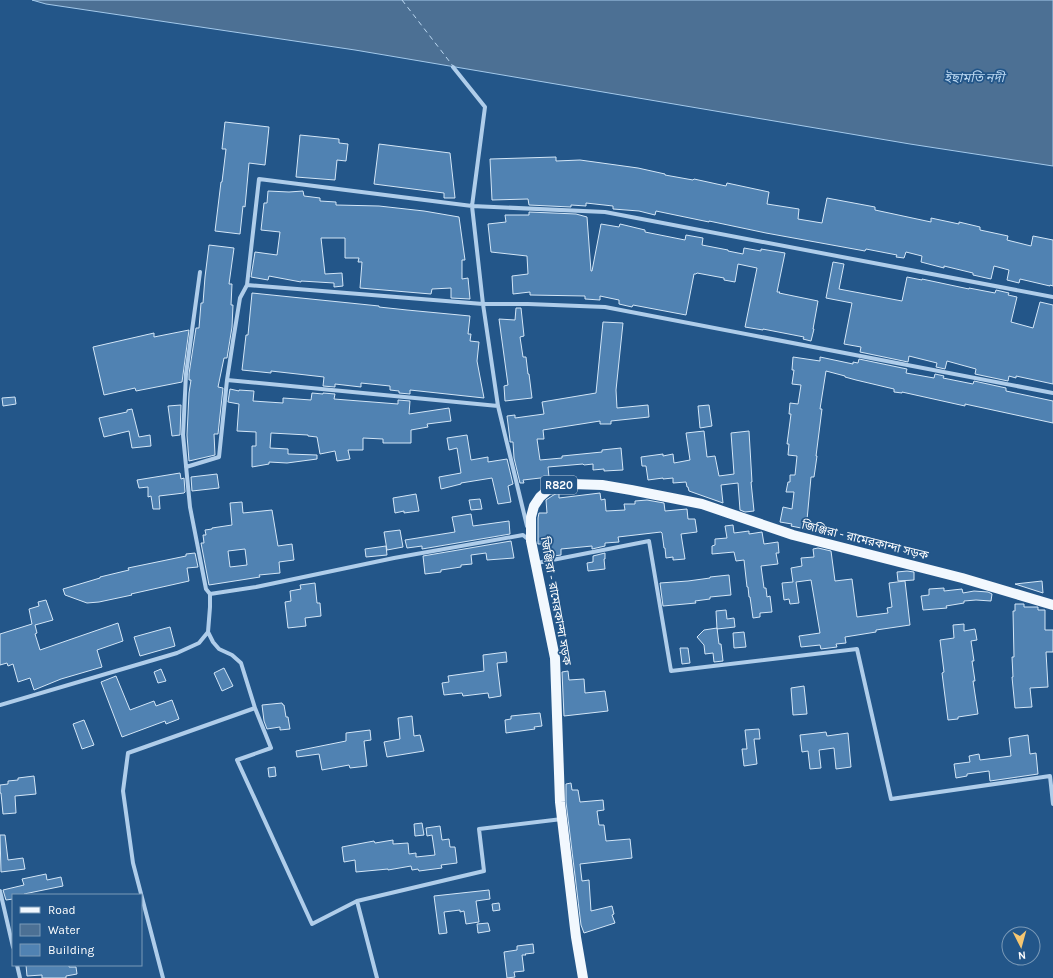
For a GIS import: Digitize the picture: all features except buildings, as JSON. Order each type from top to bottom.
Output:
[{"type":"main road","name":"জিঞ্জিরা - রামেরকান্দা সড়ক","points":[[583,978],[576,936],[560,802],[555,658],[531,541],[531,517],[534,506],[540,497],[548,490],[559,485],[572,484],[602,486],[702,504],[793,535],[962,578],[1053,605]]},
{"type":"street","points":[[453,67],[484,107],[472,206],[483,304],[498,406],[531,541]]},
{"type":"street","points":[[186,467],[219,457],[227,380],[240,298],[247,285],[259,179],[472,206],[604,212],[1053,297]]},
{"type":"street","points":[[200,272],[186,374],[183,435],[190,507],[206,589],[210,594],[208,632],[213,642],[219,649],[232,655],[241,663],[255,708],[271,748],[237,760],[312,924],[357,901],[484,871],[479,829],[562,819]]},
{"type":"street","points":[[247,285],[483,304],[605,307],[1053,393]]},
{"type":"street","points":[[227,380],[498,406]]},
{"type":"street","points":[[210,594],[256,587],[394,558],[523,535],[531,541]]},
{"type":"street","points":[[536,563],[649,541],[671,671],[857,649],[891,798],[1050,776],[1053,804]]},
{"type":"street","points":[[0,705],[177,653],[199,644],[208,632]]},
{"type":"street","points":[[141,894],[133,863],[123,791],[128,754],[255,708]]},
{"type":"street","points":[[0,891],[12,943]]},
{"type":"street","points":[[142,898],[163,978]]},
{"type":"street","points":[[357,901],[377,978]]},
{"type":"street","points":[[17,966],[20,978]]},
{"type":"water","name":"ইছামতি নদী","points":[[32,0],[1053,0],[1053,166],[910,144],[355,50],[46,4]]},
{"type":"ferry route","points":[[402,0],[453,66]]}]
